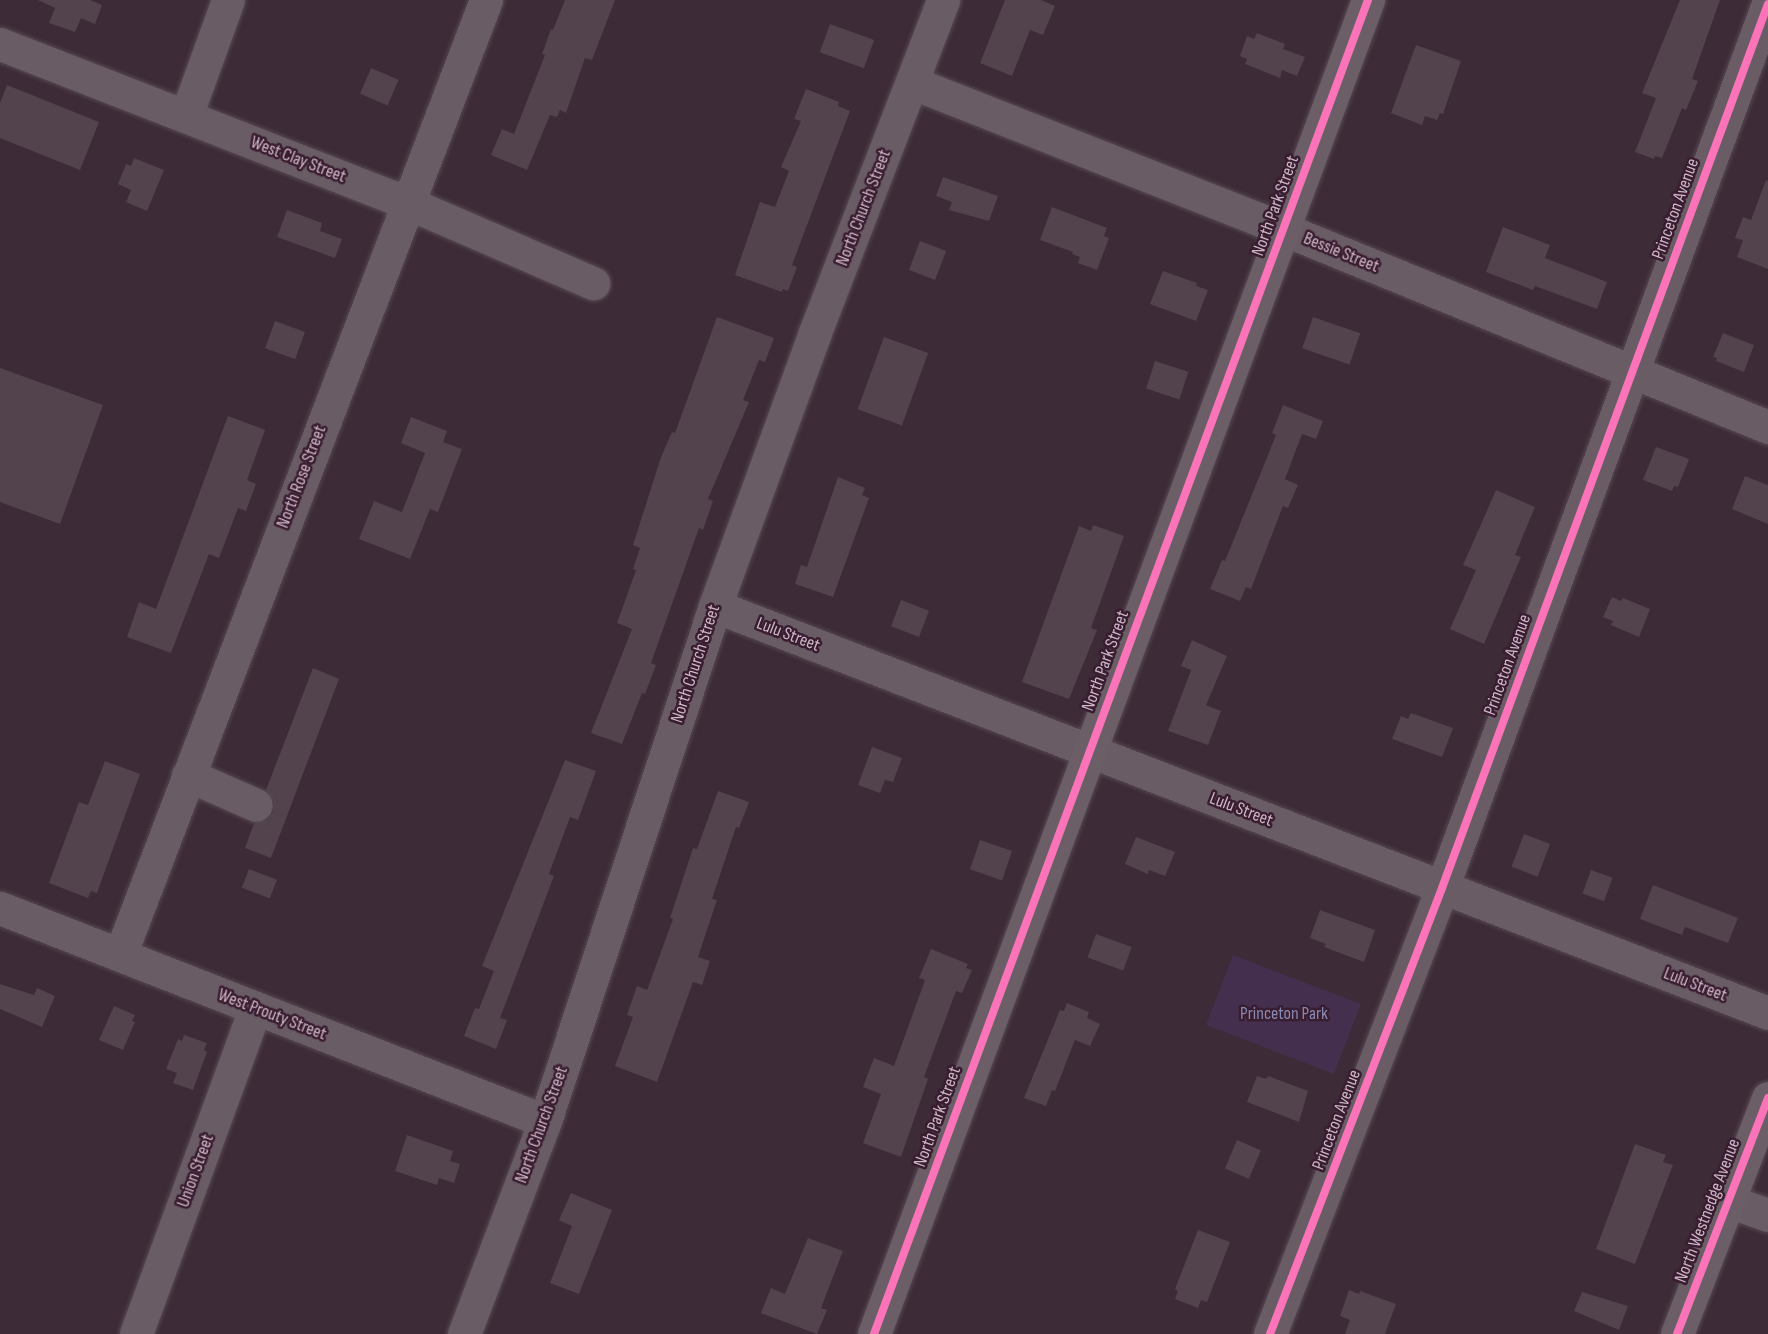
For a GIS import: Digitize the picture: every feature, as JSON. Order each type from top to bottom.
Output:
[{"type":"main road","name":"North Park Street","points":[[874,1334],[1368,0]]},
{"type":"main road","name":"North Westnedge Avenue","points":[[1677,1334],[1768,1098]]},
{"type":"street","points":[[186,116],[228,0]]},
{"type":"street","name":"North Rose Street","points":[[120,955],[486,0]]},
{"type":"street","name":"North Church Street","points":[[464,1334],[545,1121],[715,606],[814,335],[913,83],[943,0]]},
{"type":"street","name":"Princeton Avenue","points":[[1270,1334],[1442,888],[1768,4]]},
{"type":"street","name":"West Clay Street","points":[[0,44],[408,203],[593,284]]},
{"type":"street","name":"Bessie Street","points":[[913,83],[1284,229],[1768,427]]},
{"type":"street","name":"Lulu Street","points":[[715,606],[1768,1013]]},
{"type":"street","points":[[188,775],[256,805]]},
{"type":"street","name":"West Prouty Street","points":[[0,908],[545,1121]]},
{"type":"street","name":"Union Street","points":[[136,1334],[255,1008]]},
{"type":"street","points":[[1728,1201],[1768,1215]]},
{"type":"green space","name":"Princeton Park","points":[[1233,955],[1361,1004],[1334,1074],[1206,1025]]},
{"type":"building","points":[[38,0],[90,0],[102,5],[95,24],[81,18],[75,32],[49,23],[55,8]]},
{"type":"building","points":[[565,0],[615,0],[592,60],[585,58],[566,113],[560,110],[557,117],[550,115],[527,170],[491,155],[502,129],[514,134],[545,55],[542,54],[551,29],[553,30]]},
{"type":"building","points":[[1005,0],[1041,0],[1055,6],[1043,35],[1030,30],[1012,76],[980,63]]},
{"type":"building","points":[[1680,0],[1720,0],[1692,79],[1698,81],[1686,110],[1682,108],[1662,158],[1655,156],[1654,159],[1635,152],[1656,98],[1642,93]]},
{"type":"building","points":[[830,24],[874,40],[864,68],[820,52]]},
{"type":"building","points":[[1257,33],[1285,44],[1283,49],[1305,57],[1297,76],[1282,70],[1280,78],[1245,64],[1247,59],[1240,56],[1247,36],[1254,39]]},
{"type":"building","points":[[1416,45],[1461,61],[1443,114],[1440,113],[1437,120],[1425,116],[1422,125],[1391,113]]},
{"type":"building","points":[[371,68],[399,80],[388,105],[360,94]]},
{"type":"building","points":[[7,85],[99,122],[80,170],[0,138],[0,103]]},
{"type":"building","points":[[806,89],[839,102],[838,106],[850,111],[792,265],[797,267],[788,291],[783,289],[782,292],[735,275],[760,202],[775,207],[789,171],[781,167],[801,121],[794,119]]},
{"type":"building","points":[[134,158],[164,170],[147,211],[126,202],[131,190],[118,184],[126,164],[131,166]]},
{"type":"building","points":[[943,177],[998,196],[989,221],[949,210],[952,202],[936,196]]},
{"type":"building","points":[[1766,180],[1768,181],[1768,269],[1737,257],[1743,240],[1735,238],[1743,217],[1751,220]]},
{"type":"building","points":[[1052,207],[1107,228],[1104,236],[1109,238],[1097,270],[1078,263],[1080,257],[1072,254],[1073,252],[1040,240]]},
{"type":"building","points":[[287,210],[322,223],[320,231],[342,239],[335,258],[277,237]]},
{"type":"building","points":[[1503,227],[1550,245],[1545,258],[1607,282],[1597,309],[1535,286],[1533,290],[1486,272]]},
{"type":"building","points":[[920,241],[946,251],[935,280],[909,270]]},
{"type":"building","points":[[1163,271],[1197,283],[1196,286],[1208,290],[1196,321],[1150,304]]},
{"type":"building","points":[[717,317],[774,338],[765,362],[759,360],[743,400],[749,402],[708,499],[713,501],[703,530],[699,528],[651,663],[656,665],[622,744],[591,733],[632,629],[617,623],[636,570],[633,569],[640,548],[633,545],[661,457],[672,432],[675,433]]},
{"type":"building","points":[[1313,317],[1360,333],[1350,364],[1302,348]]},
{"type":"building","points":[[275,321],[305,332],[295,359],[265,348]]},
{"type":"building","points":[[1723,333],[1754,345],[1744,372],[1716,361],[1717,358],[1713,357]]},
{"type":"building","points":[[884,337],[928,353],[902,425],[858,409]]},
{"type":"building","points":[[1155,361],[1188,372],[1179,399],[1146,389]]},
{"type":"building","points":[[0,368],[103,405],[60,524],[0,502]]},
{"type":"building","points":[[1283,405],[1323,421],[1316,439],[1302,434],[1285,479],[1298,485],[1288,508],[1283,506],[1251,589],[1246,587],[1240,601],[1210,589],[1222,560],[1225,561],[1276,435],[1272,433]]},
{"type":"building","points":[[228,416],[265,430],[247,480],[256,484],[246,511],[238,508],[219,558],[209,554],[171,653],[127,637],[139,602],[156,609]]},
{"type":"building","points":[[411,417],[447,431],[443,442],[462,449],[438,512],[430,509],[410,559],[359,539],[374,501],[402,512],[425,453],[401,443]]},
{"type":"building","points":[[1656,447],[1689,459],[1678,487],[1674,486],[1672,491],[1643,480]]},
{"type":"building","points":[[1745,476],[1768,485],[1768,524],[1732,509]]},
{"type":"building","points":[[838,477],[865,488],[862,495],[869,498],[833,597],[795,584],[801,565],[807,567]]},
{"type":"building","points":[[1496,490],[1535,507],[1515,555],[1521,557],[1484,644],[1450,629],[1476,570],[1463,565]]},
{"type":"building","points":[[1093,525],[1124,536],[1091,628],[1097,630],[1069,699],[1022,682],[1079,526],[1091,531]]},
{"type":"building","points":[[1612,597],[1621,601],[1623,598],[1650,609],[1639,637],[1611,625],[1613,621],[1603,617]]},
{"type":"building","points":[[901,600],[929,611],[919,637],[891,626]]},
{"type":"building","points":[[1192,640],[1227,656],[1206,705],[1221,711],[1208,745],[1168,731],[1191,670],[1181,666]]},
{"type":"building","points":[[313,668],[339,679],[271,858],[245,848],[254,823],[267,820],[273,812],[274,802],[266,790]]},
{"type":"building","points":[[1411,713],[1453,728],[1442,757],[1392,739],[1401,716],[1408,719]]},
{"type":"building","points":[[872,747],[902,758],[893,782],[885,780],[880,793],[858,785]]},
{"type":"building","points":[[565,760],[596,771],[578,820],[570,817],[549,874],[554,876],[500,1018],[507,1020],[496,1049],[464,1036],[475,1008],[479,1009],[494,971],[482,966]]},
{"type":"building","points":[[105,761],[140,774],[97,893],[91,891],[88,898],[49,883],[79,802],[88,805]]},
{"type":"building","points":[[718,791],[749,802],[739,828],[736,827],[712,899],[717,900],[698,957],[710,961],[702,985],[693,982],[657,1082],[615,1066],[633,1017],[627,1015],[637,986],[647,990],[673,919],[670,918],[693,848],[697,849]]},
{"type":"building","points":[[1524,834],[1550,844],[1538,877],[1511,867]]},
{"type":"building","points":[[1136,837],[1175,852],[1165,876],[1149,870],[1148,874],[1125,864]]},
{"type":"building","points":[[980,840],[1012,851],[1002,880],[970,869]]},
{"type":"building","points":[[249,869],[277,880],[270,898],[242,888]]},
{"type":"building","points":[[1591,870],[1613,878],[1604,901],[1582,893]]},
{"type":"building","points":[[1653,885],[1738,918],[1728,943],[1685,927],[1682,935],[1640,919]]},
{"type":"building","points":[[1320,910],[1375,930],[1364,962],[1324,947],[1326,944],[1310,938]]},
{"type":"building","points":[[1096,934],[1132,947],[1123,970],[1087,957]]},
{"type":"building","points":[[931,949],[968,964],[966,968],[972,970],[962,993],[956,991],[924,1077],[928,1079],[901,1157],[863,1143],[881,1094],[863,1087],[874,1058],[894,1066],[925,980],[919,978]]},
{"type":"building","points":[[0,984],[34,995],[37,988],[55,996],[42,1027],[0,1009]]},
{"type":"building","points":[[1067,1003],[1089,1012],[1087,1018],[1100,1024],[1090,1046],[1075,1040],[1055,1091],[1052,1090],[1046,1106],[1024,1098],[1060,1010],[1064,1011]]},
{"type":"building","points":[[114,1006],[135,1015],[132,1021],[135,1022],[123,1050],[99,1040]]},
{"type":"building","points":[[184,1035],[207,1043],[204,1050],[207,1052],[193,1090],[173,1083],[177,1073],[166,1069],[178,1039],[182,1041]]},
{"type":"building","points":[[1257,1076],[1266,1079],[1268,1076],[1308,1091],[1299,1122],[1247,1102]]},
{"type":"building","points":[[407,1135],[453,1151],[450,1161],[460,1164],[454,1183],[439,1178],[437,1185],[395,1171]]},
{"type":"building","points":[[1237,1140],[1261,1150],[1249,1179],[1225,1169]]},
{"type":"building","points":[[1635,1144],[1666,1155],[1663,1162],[1673,1165],[1635,1264],[1596,1249]]},
{"type":"building","points":[[571,1193],[612,1210],[579,1294],[550,1283],[572,1226],[559,1220]]},
{"type":"building","points":[[1198,1230],[1230,1242],[1207,1302],[1201,1300],[1198,1308],[1175,1299],[1178,1291],[1175,1289]]},
{"type":"building","points":[[808,1238],[843,1251],[821,1308],[827,1310],[817,1334],[761,1313],[771,1288],[785,1294]]},
{"type":"building","points":[[1349,1290],[1359,1294],[1360,1291],[1396,1304],[1385,1334],[1345,1334],[1350,1320],[1340,1316]]},
{"type":"building","points":[[1582,1292],[1628,1306],[1619,1330],[1574,1311]]},
{"type":"cycle path","points":[[874,1334],[1368,0]]},
{"type":"cycle path","points":[[1270,1334],[1442,888],[1768,4]]},
{"type":"cycle path","points":[[1677,1334],[1768,1098]]}]
